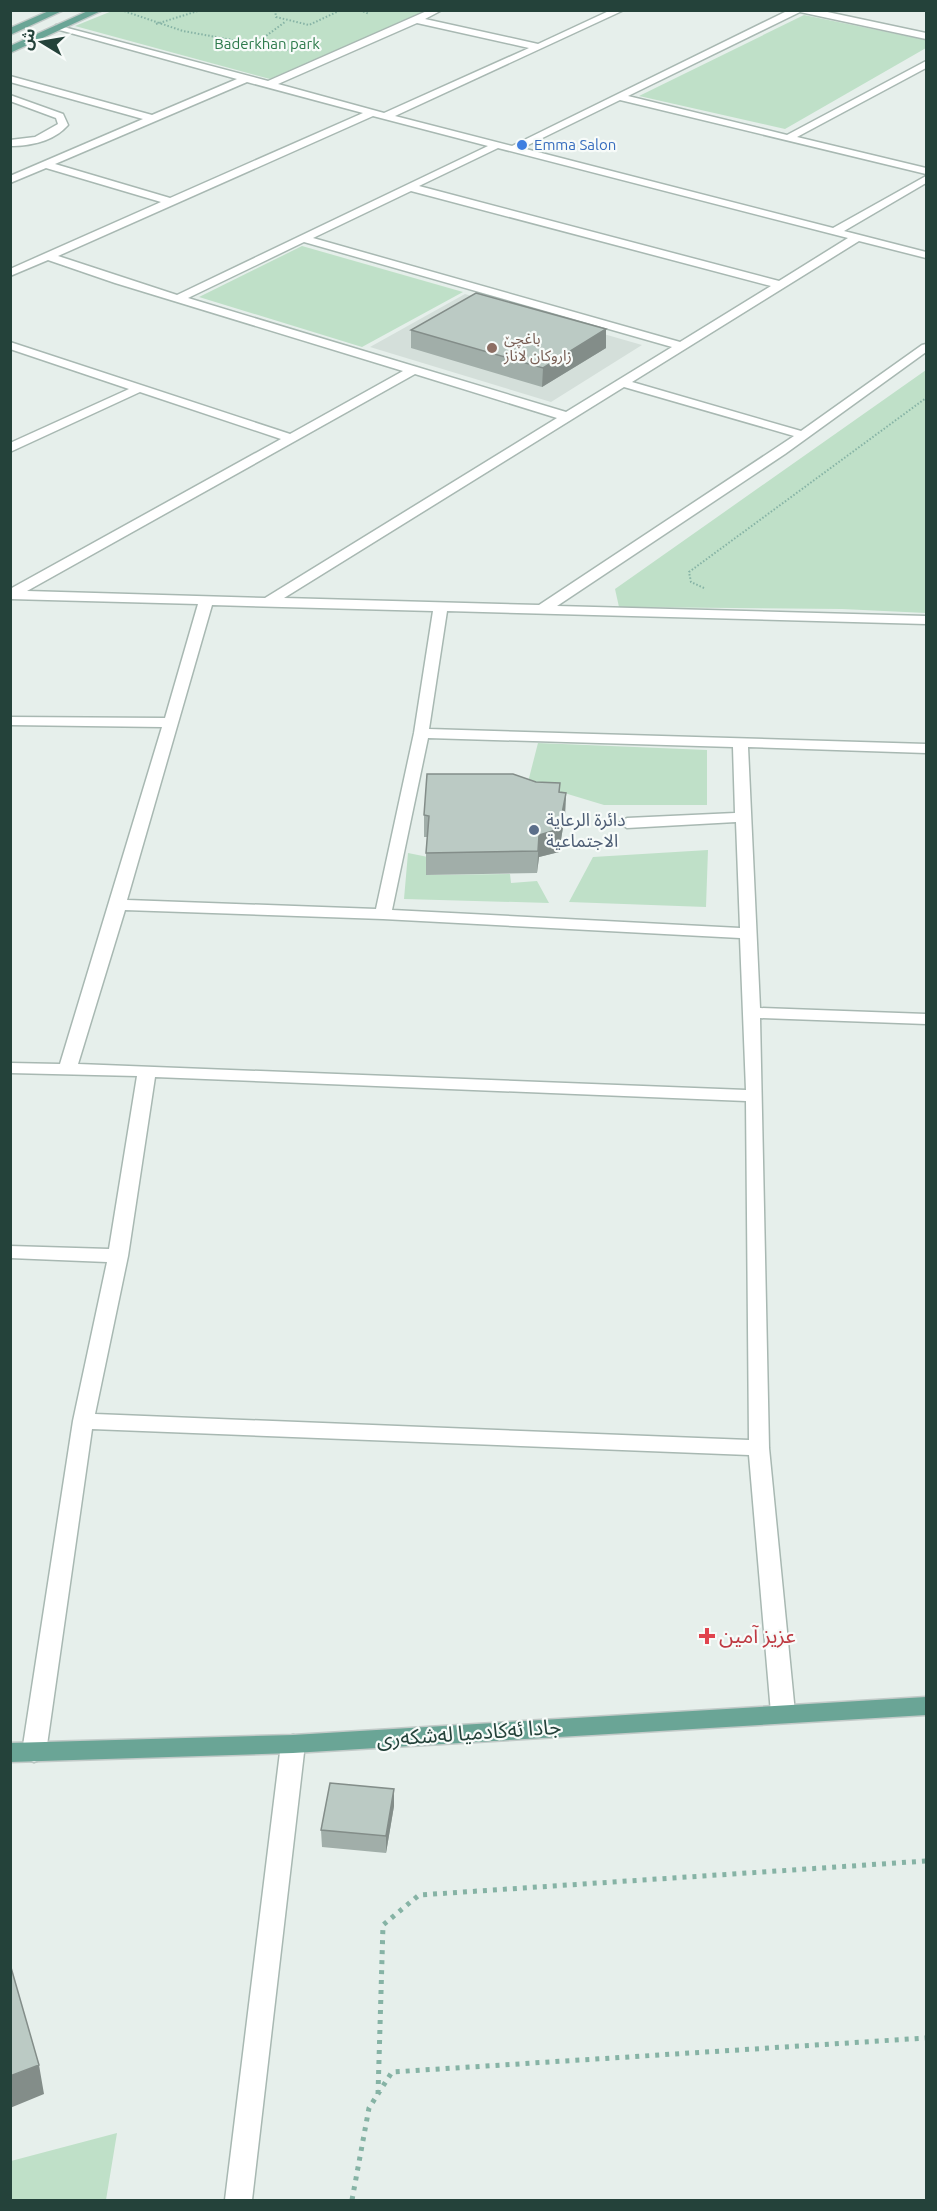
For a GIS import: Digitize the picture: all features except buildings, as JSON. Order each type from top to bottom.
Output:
[{"type":"main road","points":[[10,32],[60,10]]},
{"type":"main road","points":[[12,49],[99,10]]},
{"type":"main road","name":"جادا ئه‌كادميا له‌شكه‌رى","points":[[10,1754],[293,1744],[927,1706]]},
{"type":"street","points":[[270,84],[438,10]]},
{"type":"street","points":[[386,116],[620,10]]},
{"type":"street","points":[[513,149],[797,10]]},
{"type":"street","points":[[803,10],[927,36]]},
{"type":"street","points":[[417,20],[539,47]]},
{"type":"street","points":[[59,27],[386,116],[927,255]]},
{"type":"street","points":[[788,138],[927,64]]},
{"type":"street","points":[[13,178],[247,78]]},
{"type":"street","points":[[10,80],[154,119]]},
{"type":"street","points":[[10,98],[60,116],[63,125],[58,131],[42,138],[10,143]]},
{"type":"street","points":[[618,98],[927,171]]},
{"type":"street","points":[[10,273],[372,112]]},
{"type":"street","points":[[177,299],[497,145]]},
{"type":"street","points":[[46,165],[171,202]]},
{"type":"street","points":[[835,231],[927,179]]},
{"type":"street","points":[[409,187],[781,285]]},
{"type":"street","points":[[268,602],[858,237]]},
{"type":"street","points":[[302,238],[682,346]]},
{"type":"street","points":[[47,256],[177,299],[568,417]]},
{"type":"street","points":[[10,345],[290,438]]},
{"type":"street","points":[[541,610],[803,435],[927,347]]},
{"type":"street","points":[[10,595],[414,370]]},
{"type":"street","points":[[623,383],[803,435]]},
{"type":"street","points":[[13,444],[140,388]]},
{"type":"street","points":[[10,595],[927,620]]},
{"type":"street","points":[[67,1070],[118,905],[206,601]]},
{"type":"street","points":[[383,914],[421,733],[441,607]]},
{"type":"street","points":[[10,721],[169,723]]},
{"type":"street","points":[[421,733],[927,748]]},
{"type":"street","points":[[740,743],[755,1096],[759,1448],[783,1713]]},
{"type":"street","points":[[627,824],[743,817]]},
{"type":"street","points":[[118,905],[383,914],[748,933]]},
{"type":"street","points":[[752,1013],[927,1019]]},
{"type":"street","points":[[10,1068],[147,1071],[755,1096]]},
{"type":"street","points":[[34,1752],[83,1421],[118,1256],[147,1071]]},
{"type":"street","points":[[10,1252],[118,1256]]},
{"type":"street","points":[[83,1421],[759,1448]]},
{"type":"street","points":[[238,2200],[293,1744]]},
{"type":"path","points":[[121,10],[155,25],[218,40],[290,50]]},
{"type":"path","points":[[155,25],[201,10]]},
{"type":"path","points":[[237,10],[249,10]]},
{"type":"path","points":[[275,10],[276,18],[309,25],[341,10]]},
{"type":"path","points":[[254,45],[285,21]]},
{"type":"path","points":[[689,572],[927,398]]},
{"type":"path","points":[[378,2094],[383,1925],[419,1895],[927,1861]]},
{"type":"path","points":[[352,2200],[369,2108],[392,2072],[927,2038]]},
{"type":"shaded area","points":[[465,294],[642,345],[551,402],[370,347]]},
{"type":"green space","name":"Baderkhan park","points":[[112,11],[427,11],[270,79],[75,26]]},
{"type":"green space","points":[[804,15],[926,40],[926,48],[785,129],[639,96]]},
{"type":"green space","points":[[302,246],[463,292],[362,347],[199,297]]},
{"type":"green space","points":[[926,370],[926,613],[842,609],[619,607],[615,589]]},
{"type":"green space","points":[[538,743],[707,750],[707,805],[604,805],[528,782]]},
{"type":"green space","points":[[708,850],[706,907],[569,902],[593,857]]},
{"type":"green space","points":[[408,853],[428,857],[426,875],[510,874],[511,883],[537,881],[549,903],[404,899]]},
{"type":"green space","points":[[117,2133],[106,2200],[11,2200],[11,2161]]},
{"type":"place","name":"Emma Salon","points":[[522,145]]},
{"type":"place","name":"باغچێ زاروكان لاناز","points":[[492,348]]},
{"type":"place","name":"دائرة الرعاية الاجتماعية","points":[[534,830]]},
{"type":"place","name":"عزيز آمين","points":[[707,1636]]}]
